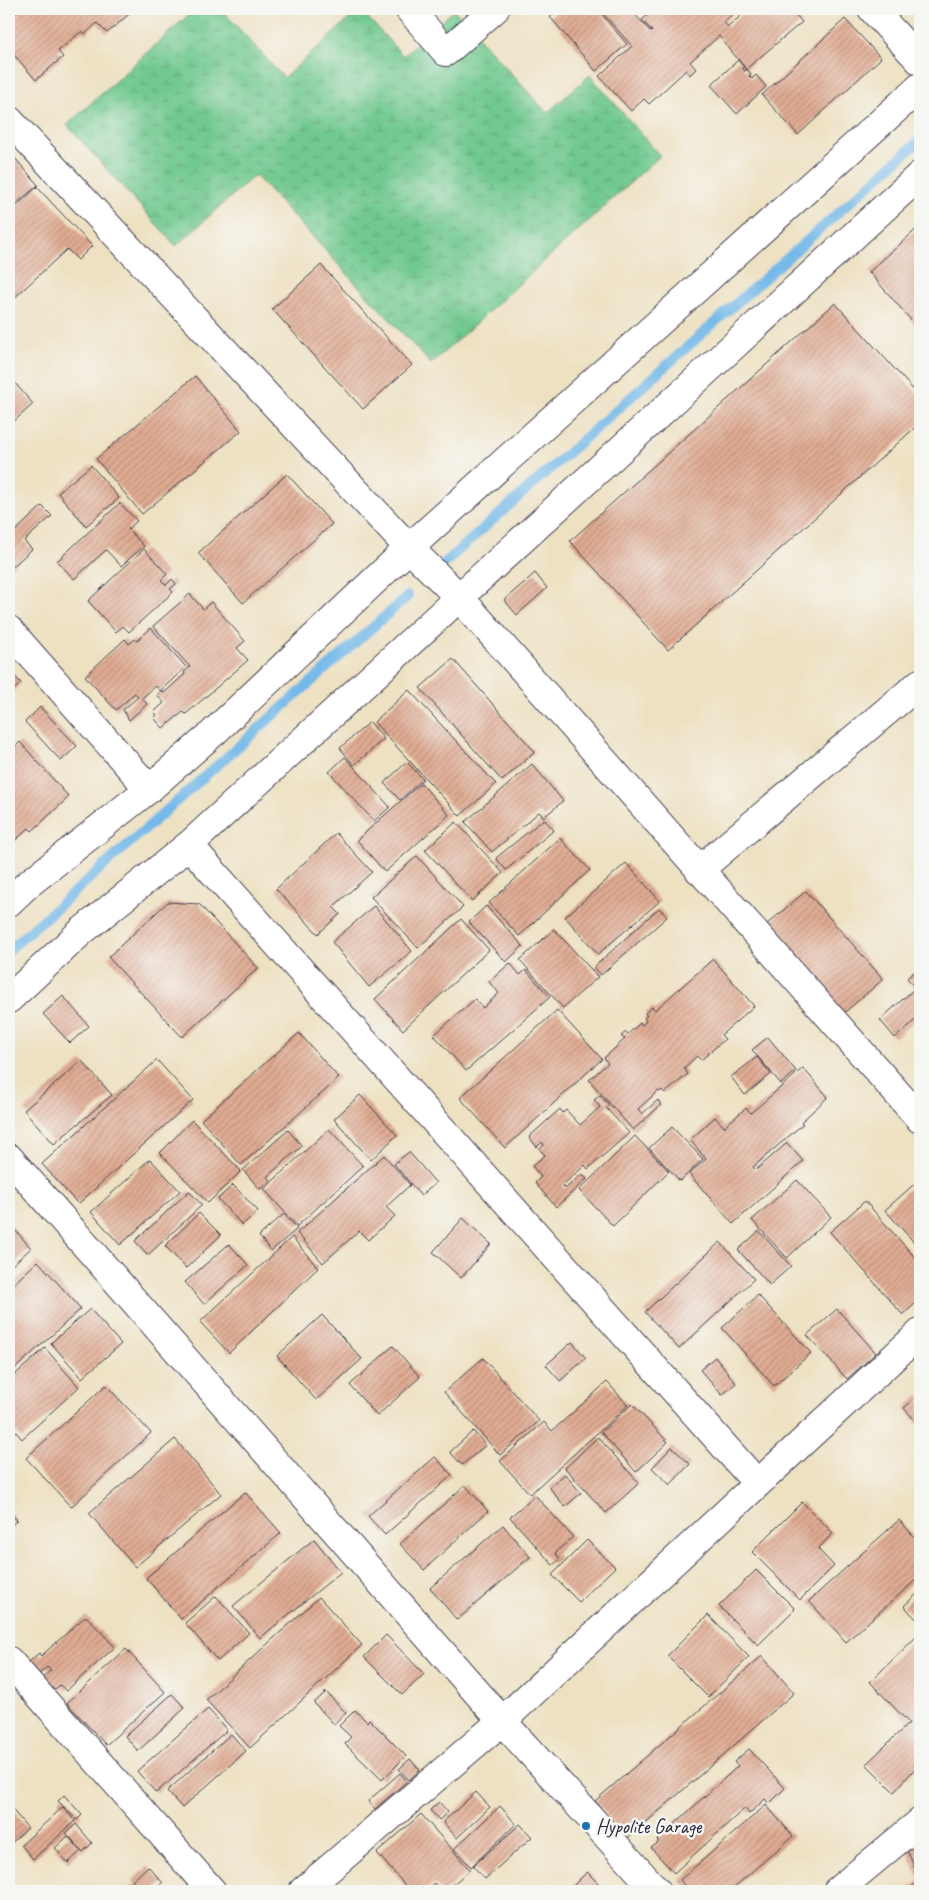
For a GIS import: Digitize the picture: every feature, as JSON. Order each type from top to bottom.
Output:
[{"type":"street","points":[[409,9],[446,52],[495,9]]},
{"type":"street","points":[[872,9],[920,61]]},
{"type":"street","points":[[9,902],[27,885],[149,789],[213,733],[409,548],[920,87]]},
{"type":"street","points":[[9,120],[409,548],[460,598],[920,1119]]},
{"type":"street","points":[[9,999],[82,931],[189,845],[920,175]]},
{"type":"street","points":[[9,630],[149,789]]},
{"type":"street","points":[[699,870],[920,683]]},
{"type":"street","points":[[189,845],[757,1483]]},
{"type":"street","points":[[9,1158],[502,1721],[657,1891]]},
{"type":"street","points":[[303,1891],[502,1721],[920,1333]]},
{"type":"street","points":[[9,1661],[212,1891]]},
{"type":"street","points":[[837,1891],[920,1822]]},
{"type":"green space","points":[[195,9],[221,9],[284,78],[360,9],[403,56],[454,10],[547,113],[590,75],[660,156],[431,364],[255,175],[176,246],[67,125]]},
{"type":"building","points":[[17,9],[135,9],[107,33],[97,23],[85,34],[82,31],[58,51],[63,57],[36,80],[9,49],[9,19],[17,12]]},
{"type":"building","points":[[559,9],[597,9],[627,44],[596,71],[550,17]]},
{"type":"building","points":[[599,9],[630,9],[651,32],[642,20],[655,9],[738,9],[724,22],[728,27],[745,12],[744,9],[801,9],[795,14],[802,22],[746,69],[719,36],[690,62],[696,69],[690,75],[686,70],[649,104],[644,99],[631,111],[599,76],[632,46]]},
{"type":"building","points":[[845,19],[881,58],[798,135],[762,95]]},
{"type":"building","points":[[738,60],[744,67],[743,69],[745,71],[747,69],[751,74],[749,76],[752,79],[756,75],[766,87],[737,114],[711,85]]},
{"type":"building","points":[[9,151],[38,185],[9,210]]},
{"type":"building","points":[[37,187],[92,246],[78,260],[67,249],[11,301],[9,299],[9,213]]},
{"type":"building","points":[[920,226],[920,328],[919,329],[869,272]]},
{"type":"building","points":[[321,265],[412,365],[363,409],[272,309]]},
{"type":"building","points":[[835,303],[920,397],[920,423],[668,650],[570,541]]},
{"type":"building","points":[[9,376],[33,404],[9,426]]},
{"type":"building","points":[[195,376],[241,431],[142,514],[96,459]]},
{"type":"building","points":[[91,465],[119,498],[86,526],[58,493]]},
{"type":"building","points":[[287,474],[332,524],[243,603],[198,553]]},
{"type":"building","points":[[120,503],[137,521],[128,529],[144,546],[121,566],[106,550],[74,579],[57,561]]},
{"type":"building","points":[[42,506],[52,516],[24,541],[32,549],[9,570],[9,537]]},
{"type":"building","points":[[144,549],[167,574],[161,580],[166,585],[172,579],[176,584],[170,589],[173,592],[129,632],[123,626],[116,632],[88,601]]},
{"type":"building","points":[[535,573],[547,588],[517,615],[504,600]]},
{"type":"building","points":[[190,594],[203,609],[211,602],[245,641],[237,648],[248,660],[186,714],[183,712],[163,728],[154,718],[157,715],[154,712],[164,703],[157,695],[162,691],[164,693],[190,667],[153,626]]},
{"type":"building","points":[[151,628],[186,667],[160,691],[156,686],[142,698],[147,704],[129,720],[123,710],[138,697],[135,693],[116,710],[85,676],[125,639],[129,644],[135,639],[136,641]]},
{"type":"building","points":[[453,659],[535,752],[502,781],[420,688]]},
{"type":"building","points":[[9,670],[21,683],[9,695]]},
{"type":"building","points":[[409,690],[496,784],[460,816],[374,722]]},
{"type":"building","points":[[40,707],[77,746],[61,761],[25,722]]},
{"type":"building","points":[[370,722],[384,739],[354,765],[340,748]]},
{"type":"building","points":[[20,742],[69,797],[32,831],[29,828],[9,846],[9,817],[14,812],[9,806],[9,753]]},
{"type":"building","points":[[345,757],[390,807],[374,821],[329,772]]},
{"type":"building","points":[[407,762],[423,779],[400,800],[384,783]]},
{"type":"building","points":[[532,764],[563,801],[544,817],[539,812],[492,852],[465,822]]},
{"type":"building","points":[[421,783],[449,815],[385,872],[357,840]]},
{"type":"building","points":[[544,819],[554,830],[506,870],[496,858]]},
{"type":"building","points":[[456,822],[503,873],[472,901],[425,850]]},
{"type":"building","points":[[336,833],[372,872],[333,907],[340,914],[318,934],[276,889]]},
{"type":"building","points":[[560,838],[590,870],[519,936],[489,903]]},
{"type":"building","points":[[417,856],[463,907],[418,948],[371,897]]},
{"type":"building","points":[[626,863],[660,901],[598,954],[565,917]]},
{"type":"building","points":[[806,891],[883,979],[836,1020],[759,931]]},
{"type":"building","points":[[168,902],[199,904],[258,968],[182,1037],[108,957]]},
{"type":"building","points":[[374,906],[412,951],[369,987],[332,942]]},
{"type":"building","points":[[486,906],[523,946],[506,962],[469,922]]},
{"type":"building","points":[[659,908],[667,917],[601,975],[594,967]]},
{"type":"building","points":[[461,919],[489,950],[403,1030],[375,999]]},
{"type":"building","points":[[554,929],[598,977],[563,1008],[520,960]]},
{"type":"building","points":[[713,959],[754,1006],[721,1035],[725,1039],[701,1060],[697,1056],[684,1068],[688,1074],[665,1093],[662,1090],[658,1091],[638,1109],[642,1114],[658,1100],[661,1105],[633,1130],[589,1080],[608,1063],[604,1058],[625,1039],[621,1036],[626,1032],[628,1034],[640,1023],[642,1025],[646,1021],[644,1018],[647,1016],[645,1013],[652,1007],[655,1010]]},
{"type":"building","points":[[510,963],[520,975],[526,970],[550,997],[466,1071],[434,1035],[475,999],[483,1008],[499,993],[489,982]]},
{"type":"building","points":[[920,967],[920,994],[907,978]]},
{"type":"building","points":[[914,989],[920,996],[920,1016],[895,1038],[880,1020]]},
{"type":"building","points":[[63,996],[89,1026],[70,1043],[43,1014]]},
{"type":"building","points":[[557,1010],[602,1059],[505,1148],[460,1098]]},
{"type":"building","points":[[299,1033],[339,1078],[241,1165],[201,1120]]},
{"type":"building","points":[[768,1037],[796,1071],[781,1084],[752,1050]]},
{"type":"building","points":[[757,1057],[771,1074],[745,1095],[731,1077]]},
{"type":"building","points":[[157,1060],[193,1100],[78,1204],[42,1164]]},
{"type":"building","points":[[82,1061],[112,1095],[54,1144],[24,1110]]},
{"type":"building","points":[[803,1068],[828,1097],[801,1122],[803,1124],[753,1167],[756,1170],[787,1143],[803,1161],[733,1224],[689,1174],[706,1159],[690,1140],[715,1117],[724,1127],[746,1108],[751,1113]]},
{"type":"building","points":[[360,1095],[397,1135],[371,1160],[334,1119]]},
{"type":"building","points":[[600,1095],[609,1105],[606,1108],[629,1133],[588,1169],[585,1165],[562,1186],[565,1189],[582,1174],[587,1179],[556,1207],[535,1183],[541,1177],[532,1166],[545,1155],[539,1149],[544,1145],[542,1142],[537,1147],[529,1137],[560,1109],[563,1113],[566,1110],[580,1125],[600,1107],[594,1100]]},
{"type":"building","points":[[192,1120],[241,1171],[208,1203],[160,1153]]},
{"type":"building","points":[[672,1127],[703,1159],[680,1181],[649,1148]]},
{"type":"building","points":[[329,1129],[363,1166],[297,1226],[264,1189]]},
{"type":"building","points":[[288,1130],[302,1146],[267,1177],[271,1180],[260,1189],[243,1170]]},
{"type":"building","points":[[635,1136],[669,1171],[613,1226],[579,1190]]},
{"type":"building","points":[[409,1152],[436,1183],[421,1196],[394,1164]]},
{"type":"building","points":[[384,1155],[410,1185],[386,1207],[395,1216],[368,1240],[359,1231],[323,1263],[297,1233]]},
{"type":"building","points":[[150,1159],[180,1191],[120,1245],[91,1212]]},
{"type":"building","points":[[920,1179],[920,1249],[885,1210]]},
{"type":"building","points":[[797,1180],[831,1217],[787,1258],[752,1220]]},
{"type":"building","points":[[233,1185],[258,1211],[242,1225],[218,1199]]},
{"type":"building","points":[[189,1191],[202,1205],[148,1255],[135,1241]]},
{"type":"building","points":[[865,1201],[920,1263],[920,1299],[903,1315],[830,1232]]},
{"type":"building","points":[[199,1213],[221,1235],[186,1268],[165,1246]]},
{"type":"building","points":[[284,1214],[297,1229],[271,1251],[259,1236]]},
{"type":"building","points":[[463,1218],[491,1244],[461,1278],[433,1252]]},
{"type":"building","points":[[9,1223],[31,1248],[9,1268]]},
{"type":"building","points":[[759,1231],[791,1266],[770,1285],[738,1250]]},
{"type":"building","points":[[292,1237],[318,1268],[229,1353],[200,1322]]},
{"type":"building","points":[[720,1242],[754,1279],[679,1349],[645,1312]]},
{"type":"building","points":[[229,1244],[248,1265],[204,1304],[185,1282]]},
{"type":"building","points":[[38,1261],[81,1309],[9,1374],[9,1288]]},
{"type":"building","points":[[758,1295],[811,1353],[774,1386],[722,1328]]},
{"type":"building","points":[[90,1309],[121,1344],[82,1378],[51,1343]]},
{"type":"building","points":[[837,1309],[876,1353],[847,1379],[807,1335]]},
{"type":"building","points":[[322,1315],[362,1359],[316,1400],[277,1356]]},
{"type":"building","points":[[572,1342],[586,1358],[560,1381],[546,1365]]},
{"type":"building","points":[[393,1346],[420,1377],[377,1416],[350,1385]]},
{"type":"building","points":[[45,1348],[79,1387],[22,1439],[9,1424],[9,1380]]},
{"type":"building","points":[[715,1357],[736,1383],[722,1395],[700,1370]]},
{"type":"building","points":[[483,1358],[539,1421],[500,1455],[444,1392]]},
{"type":"building","points":[[607,1382],[628,1405],[530,1494],[500,1461],[544,1422],[552,1431]]},
{"type":"building","points":[[106,1385],[151,1433],[71,1507],[26,1458]]},
{"type":"building","points":[[920,1394],[920,1426],[904,1408]]},
{"type":"building","points":[[632,1404],[668,1442],[636,1472],[601,1432]]},
{"type":"building","points":[[473,1431],[486,1445],[462,1465],[450,1452]]},
{"type":"building","points":[[598,1437],[639,1483],[606,1513],[565,1468]]},
{"type":"building","points":[[175,1439],[221,1494],[135,1567],[89,1513]]},
{"type":"building","points":[[672,1447],[690,1464],[670,1485],[652,1468]]},
{"type":"building","points":[[435,1457],[452,1475],[385,1535],[368,1516]]},
{"type":"building","points":[[565,1474],[581,1493],[565,1507],[549,1487]]},
{"type":"building","points":[[465,1485],[488,1511],[424,1570],[400,1544]]},
{"type":"building","points":[[245,1492],[281,1533],[181,1619],[146,1578]]},
{"type":"building","points":[[535,1495],[573,1537],[555,1553],[560,1559],[553,1565],[510,1517]]},
{"type":"building","points":[[802,1502],[833,1533],[818,1549],[834,1566],[800,1600],[752,1552]]},
{"type":"building","points":[[9,1512],[17,1520],[9,1528]]},
{"type":"building","points":[[899,1520],[920,1543],[920,1576],[846,1642],[809,1601]]},
{"type":"building","points":[[503,1525],[530,1557],[457,1620],[430,1588]]},
{"type":"building","points":[[314,1539],[341,1572],[260,1638],[233,1606]]},
{"type":"building","points":[[587,1540],[615,1567],[579,1602],[552,1575]]},
{"type":"building","points":[[756,1570],[795,1609],[758,1645],[719,1606]]},
{"type":"building","points":[[920,1591],[920,1623],[904,1606]]},
{"type":"building","points":[[216,1596],[249,1633],[218,1661],[185,1623]]},
{"type":"building","points":[[319,1597],[362,1645],[250,1748],[206,1700]]},
{"type":"building","points":[[708,1615],[749,1657],[708,1697],[667,1656]]},
{"type":"building","points":[[86,1616],[115,1647],[66,1691],[60,1685],[49,1695],[38,1682],[51,1670],[47,1667],[33,1680],[22,1668],[39,1653],[41,1656]]},
{"type":"building","points":[[920,1633],[920,1763],[894,1792],[866,1764],[909,1723],[870,1682]]},
{"type":"building","points":[[386,1635],[424,1674],[402,1695],[364,1657]]},
{"type":"building","points":[[126,1649],[165,1692],[106,1745],[67,1703]]},
{"type":"building","points":[[762,1656],[794,1693],[627,1839],[595,1801]]},
{"type":"building","points":[[326,1692],[346,1713],[334,1724],[314,1703]]},
{"type":"building","points":[[172,1694],[185,1708],[138,1751],[125,1736]]},
{"type":"building","points":[[208,1709],[227,1730],[156,1793],[137,1771]]},
{"type":"building","points":[[355,1710],[367,1722],[369,1719],[406,1756],[382,1780],[345,1744],[351,1737],[339,1726]]},
{"type":"building","points":[[231,1734],[246,1751],[182,1808],[167,1791]]},
{"type":"building","points":[[749,1749],[785,1788],[769,1804],[765,1799],[749,1814],[745,1808],[674,1873],[651,1848],[659,1842],[657,1840],[738,1766],[734,1762]]},
{"type":"building","points":[[410,1759],[420,1770],[409,1780],[399,1769]]},
{"type":"building","points":[[400,1773],[407,1781],[375,1809],[368,1801]]},
{"type":"building","points":[[476,1792],[490,1807],[457,1838],[443,1822]]},
{"type":"building","points":[[64,1795],[82,1815],[77,1820],[58,1801]]},
{"type":"building","points":[[439,1802],[448,1812],[439,1820],[430,1810]]},
{"type":"building","points":[[766,1805],[793,1836],[730,1891],[689,1891],[680,1880]]},
{"type":"building","points":[[9,1806],[28,1828],[9,1845]]},
{"type":"building","points":[[500,1806],[516,1824],[471,1867],[454,1849]]},
{"type":"building","points":[[63,1807],[75,1821],[33,1859],[21,1845]]},
{"type":"building","points":[[421,1814],[470,1870],[445,1891],[441,1891],[434,1883],[425,1891],[410,1891],[377,1853]]},
{"type":"building","points":[[76,1824],[92,1843],[83,1852],[66,1833]]},
{"type":"building","points":[[520,1824],[532,1837],[485,1879],[473,1866]]},
{"type":"building","points":[[68,1836],[81,1851],[68,1863],[55,1848]]},
{"type":"building","points":[[920,1841],[920,1880],[907,1850]]},
{"type":"building","points":[[148,1866],[163,1883],[154,1891],[126,1891],[134,1884],[132,1881]]},
{"type":"building","points":[[587,1872],[606,1891],[568,1891]]},
{"type":"building","points":[[920,1880],[920,1891],[906,1891]]},
{"type":"waterway","points":[[441,566],[920,140]]},
{"type":"waterway","points":[[9,950],[408,596]]},
{"type":"place","name":"Hypolite Garage","points":[[586,1826]]}]
